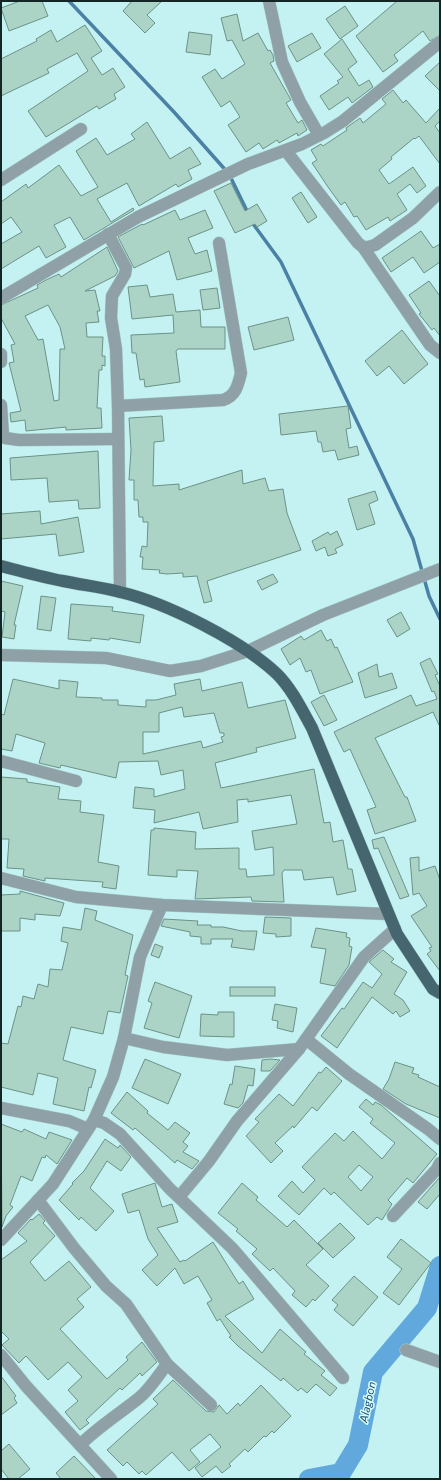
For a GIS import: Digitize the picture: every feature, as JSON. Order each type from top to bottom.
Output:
[{"type":"main road","points":[[1,566],[61,581],[120,592],[167,608],[202,625],[248,651],[278,675],[298,702],[312,728],[394,929],[433,989],[440,993]]},
{"type":"street","points":[[269,1],[282,62],[300,102],[319,135]]},
{"type":"street","points":[[1,298],[138,217],[248,164],[286,150],[319,135],[343,120],[440,42]]},
{"type":"street","points":[[1,180],[81,129]]},
{"type":"street","points":[[286,150],[358,243],[363,247],[430,345],[440,352]]},
{"type":"street","points":[[363,247],[368,247],[375,244],[412,218],[440,192]]},
{"type":"street","points":[[108,234],[126,268],[125,274],[112,296],[111,318],[116,349],[118,406],[117,439],[120,592]]},
{"type":"street","points":[[118,406],[223,400],[230,398],[237,388],[241,373],[219,243]]},
{"type":"street","points":[[1,354],[1,362]]},
{"type":"street","points":[[1,406],[3,435],[5,438],[19,440],[117,439]]},
{"type":"street","points":[[1,655],[106,658],[170,671],[201,666],[248,651],[323,615],[440,569]]},
{"type":"street","points":[[1,761],[76,781]]},
{"type":"street","points":[[1,878],[76,897],[162,905],[388,914]]},
{"type":"street","points":[[1,1240],[53,1184],[91,1125],[113,1078],[124,1038],[140,957],[162,905]]},
{"type":"street","points":[[179,1197],[209,1161],[237,1121],[299,1049],[364,957],[394,929]]},
{"type":"street","points":[[124,1038],[163,1047],[227,1055],[299,1049]]},
{"type":"street","points":[[306,1039],[349,1074],[440,1139]]},
{"type":"street","points":[[1,1108],[91,1125],[104,1123],[120,1134],[179,1197],[232,1248],[343,1378]]},
{"type":"street","points":[[393,1216],[437,1169],[440,1163]]},
{"type":"street","points":[[38,1200],[74,1248],[102,1281],[126,1304],[167,1364],[211,1405]]},
{"type":"street","points":[[406,1350],[440,1362]]},
{"type":"street","points":[[1,1355],[111,1479]]},
{"type":"street","points":[[80,1445],[94,1430],[140,1398],[153,1384],[167,1364]]},
{"type":"building","points":[[20,1],[42,1],[48,16],[9,31],[1,8]]},
{"type":"building","points":[[132,1],[162,1],[147,15],[155,23],[145,33],[123,11]]},
{"type":"building","points":[[397,1],[440,1],[440,35],[430,41],[423,31],[394,55],[398,61],[383,72],[356,36]]},
{"type":"building","points":[[345,6],[358,26],[340,39],[326,19]]},
{"type":"building","points":[[237,14],[243,41],[258,33],[268,51],[270,50],[274,61],[270,63],[291,100],[286,103],[298,123],[302,120],[307,130],[298,136],[297,133],[279,143],[277,140],[263,149],[259,143],[246,152],[228,125],[240,117],[230,101],[221,107],[202,77],[215,69],[222,79],[245,64],[232,40],[227,41],[221,18]]},
{"type":"building","points":[[85,25],[102,51],[91,58],[102,75],[113,68],[125,87],[114,94],[116,99],[99,109],[97,106],[46,137],[28,111],[88,71],[77,53],[47,69],[49,73],[1,96],[1,59],[37,41],[36,39],[51,30],[57,42]]},
{"type":"building","points":[[189,32],[212,35],[210,55],[186,52]]},
{"type":"building","points":[[312,33],[321,48],[297,62],[288,46]]},
{"type":"building","points":[[342,39],[357,62],[348,69],[359,86],[369,80],[373,87],[352,103],[348,97],[329,110],[320,96],[339,83],[337,81],[343,77],[324,54]]},
{"type":"building","points":[[440,62],[440,91],[425,76]]},
{"type":"building","points":[[393,90],[403,103],[406,100],[426,123],[440,108],[440,121],[435,126],[440,133],[440,164],[419,136],[415,139],[414,138],[391,157],[392,159],[379,170],[389,184],[413,167],[426,186],[417,193],[410,184],[397,194],[407,210],[390,221],[388,217],[366,230],[357,216],[354,217],[345,202],[341,205],[328,187],[312,163],[317,160],[311,150],[321,144],[323,146],[347,130],[346,128],[360,118],[363,123],[386,104],[382,99]]},
{"type":"building","points":[[147,122],[170,159],[190,147],[201,164],[188,170],[192,179],[178,187],[176,184],[139,206],[127,183],[97,199],[111,222],[133,208],[134,210],[84,240],[70,217],[54,225],[66,247],[46,258],[39,246],[1,269],[1,244],[22,232],[11,217],[1,224],[1,202],[26,184],[28,188],[59,165],[81,196],[98,187],[76,151],[96,138],[107,155],[135,139],[131,134]]},
{"type":"building","points":[[231,183],[245,211],[257,204],[267,221],[257,227],[255,224],[235,233],[214,191]]},
{"type":"building","points":[[301,192],[317,217],[308,223],[292,198]]},
{"type":"building","points":[[175,210],[180,220],[205,210],[213,228],[188,238],[195,254],[207,250],[212,271],[177,280],[169,251],[134,268],[118,237],[142,224],[143,225]]},
{"type":"building","points":[[421,231],[433,248],[440,244],[440,262],[424,273],[413,257],[391,272],[382,258]]},
{"type":"building","points":[[107,247],[118,271],[115,276],[85,291],[95,290],[100,311],[97,311],[99,322],[86,323],[87,337],[103,337],[102,356],[105,356],[105,366],[102,365],[102,370],[99,370],[97,408],[101,408],[102,428],[66,430],[66,427],[26,431],[25,420],[11,422],[10,413],[21,411],[9,363],[14,362],[11,345],[15,344],[1,318],[1,305],[38,288],[37,285],[46,280],[59,274],[61,277]],"holes":[[[48,305],[60,327],[65,349],[60,349],[59,400],[54,401],[43,339],[38,340],[25,316]]]},
{"type":"building","points":[[429,281],[440,296],[440,336],[434,328],[432,330],[419,314],[421,313],[409,295]]},
{"type":"building","points":[[147,285],[150,297],[173,294],[176,312],[200,310],[201,327],[225,327],[225,349],[178,349],[176,351],[180,382],[145,387],[144,379],[140,380],[136,353],[132,353],[131,335],[174,333],[173,315],[132,319],[128,287]]},
{"type":"building","points":[[217,288],[220,308],[203,310],[200,290]]},
{"type":"building","points":[[288,317],[294,340],[254,350],[248,327]]},
{"type":"building","points":[[402,330],[428,364],[404,384],[389,366],[377,376],[365,361]]},
{"type":"building","points":[[348,406],[351,428],[346,429],[349,448],[357,446],[359,455],[338,460],[335,450],[323,452],[321,442],[318,442],[316,431],[281,435],[279,414]]},
{"type":"building","points":[[162,416],[164,441],[154,442],[153,486],[179,484],[179,490],[242,470],[243,484],[265,478],[269,491],[283,489],[287,513],[301,550],[207,581],[212,601],[204,603],[197,576],[183,577],[183,573],[167,574],[159,573],[160,570],[142,569],[143,557],[140,557],[142,546],[147,547],[148,522],[143,522],[143,517],[139,517],[138,500],[134,500],[134,480],[129,480],[131,450],[129,418]]},
{"type":"building","points":[[98,451],[100,508],[79,509],[78,500],[49,502],[47,478],[11,480],[10,458]]},
{"type":"building","points":[[375,491],[378,500],[369,504],[375,524],[357,530],[348,499]]},
{"type":"building","points":[[40,511],[41,524],[78,517],[84,552],[59,556],[56,534],[1,539],[1,514]]},
{"type":"building","points":[[337,531],[343,545],[335,549],[337,553],[328,556],[325,547],[316,551],[312,541],[328,532],[330,535]]},
{"type":"building","points":[[273,574],[278,582],[262,590],[257,581]]},
{"type":"building","points":[[1,581],[23,586],[14,625],[16,625],[14,639],[2,637],[5,612],[1,611]]},
{"type":"building","points":[[41,596],[56,598],[51,631],[37,629]]},
{"type":"building","points":[[71,604],[113,607],[112,611],[144,615],[140,643],[110,638],[109,640],[91,638],[91,641],[68,639]]},
{"type":"building","points":[[401,612],[410,629],[397,637],[387,620]]},
{"type":"building","points":[[321,630],[327,641],[331,639],[335,648],[337,647],[353,682],[320,694],[311,670],[306,672],[300,658],[290,665],[281,649],[301,636],[304,640]]},
{"type":"building","points":[[430,658],[438,674],[435,675],[440,686],[440,727],[433,712],[375,738],[405,797],[407,797],[416,821],[375,834],[367,810],[376,807],[350,749],[344,752],[334,732],[411,695],[416,706],[437,699],[434,691],[432,692],[420,663]]},
{"type":"building","points":[[377,664],[379,677],[392,673],[397,688],[365,698],[358,673]]},
{"type":"building","points":[[13,679],[59,689],[59,680],[78,682],[76,697],[118,700],[118,705],[146,707],[146,700],[156,700],[176,695],[174,684],[200,679],[202,691],[242,682],[248,708],[285,700],[296,738],[256,748],[257,752],[215,763],[221,788],[314,769],[324,823],[330,822],[333,842],[343,840],[348,869],[352,869],[356,891],[337,895],[333,877],[304,880],[302,870],[284,870],[282,873],[284,902],[252,901],[251,897],[195,899],[198,871],[177,870],[177,877],[148,875],[151,830],[154,830],[154,828],[196,832],[195,849],[239,848],[239,869],[246,869],[247,877],[274,875],[273,847],[255,850],[252,831],[297,824],[291,795],[248,802],[248,799],[237,800],[238,822],[203,829],[199,812],[154,823],[155,810],[133,808],[135,787],[154,789],[154,797],[185,789],[183,770],[161,775],[158,761],[119,762],[116,778],[61,765],[60,768],[39,763],[45,743],[16,734],[12,751],[1,749],[1,714],[4,715]],"holes":[[[182,707],[184,717],[214,713],[220,733],[224,733],[224,736],[221,737],[223,742],[203,748],[201,741],[143,754],[143,732],[159,732],[159,713]]]},
{"type":"building","points":[[324,695],[337,720],[324,726],[311,702]]},
{"type":"building","points":[[1,777],[27,779],[27,782],[60,787],[58,799],[81,801],[80,812],[104,815],[98,862],[119,866],[116,889],[102,887],[103,882],[45,878],[45,881],[23,876],[24,869],[7,868],[9,839],[1,839]]},
{"type":"building","points":[[384,837],[409,896],[400,899],[378,848],[374,849],[372,840]]},
{"type":"building","points":[[419,857],[419,871],[435,866],[440,880],[440,971],[427,954],[431,951],[429,948],[432,947],[411,916],[427,906],[419,893],[413,895],[410,858]]},
{"type":"building","points":[[20,891],[64,903],[60,916],[35,914],[35,920],[20,918],[20,931],[1,931],[1,895],[20,894]]},
{"type":"building","points":[[85,908],[97,911],[95,920],[133,935],[125,975],[128,976],[120,1013],[108,1011],[103,1034],[71,1027],[63,1060],[96,1070],[91,1088],[89,1087],[84,1111],[53,1104],[58,1078],[38,1073],[33,1095],[1,1087],[1,1043],[8,1044],[18,1006],[21,1007],[23,996],[34,999],[38,984],[48,987],[50,969],[62,970],[68,943],[61,941],[63,927],[81,930]]},
{"type":"building","points":[[265,917],[291,918],[291,936],[276,937],[276,934],[263,933]]},
{"type":"building","points":[[164,919],[198,921],[197,925],[211,925],[211,927],[223,927],[242,931],[257,931],[254,950],[231,947],[233,939],[211,939],[211,944],[201,944],[201,937],[190,936],[190,932],[161,926]]},
{"type":"building","points":[[316,928],[347,933],[346,937],[350,938],[349,946],[352,947],[349,965],[335,986],[320,983],[326,949],[311,947]]},
{"type":"building","points":[[155,944],[163,947],[159,958],[151,955]]},
{"type":"building","points":[[383,950],[394,959],[391,962],[407,972],[394,994],[403,1000],[410,1011],[400,1017],[396,1011],[393,1014],[372,997],[337,1048],[321,1036],[342,1008],[344,1009],[363,982],[372,988],[382,974],[369,962]]},
{"type":"building","points":[[155,982],[192,996],[179,1038],[144,1028],[152,1003],[148,1001]]},
{"type":"building","points":[[230,987],[275,987],[275,996],[230,996]]},
{"type":"building","points":[[275,1004],[297,1008],[293,1032],[277,1028],[278,1021],[272,1020]]},
{"type":"building","points":[[218,1012],[234,1012],[234,1037],[200,1036],[201,1014],[218,1015]]},
{"type":"building","points":[[145,1059],[181,1074],[168,1104],[132,1088]]},
{"type":"building","points":[[262,1060],[280,1060],[270,1071],[261,1071]]},
{"type":"building","points":[[395,1062],[414,1068],[412,1073],[419,1075],[418,1077],[440,1087],[440,1118],[406,1104],[383,1089],[389,1079]]},
{"type":"building","points":[[235,1066],[255,1069],[253,1086],[248,1085],[243,1103],[238,1108],[224,1104],[230,1084],[232,1085]]},
{"type":"building","points":[[326,1067],[342,1081],[317,1111],[312,1107],[294,1128],[293,1126],[275,1143],[283,1151],[271,1163],[246,1136],[259,1122],[255,1119],[279,1094],[293,1106],[319,1072],[321,1073]]},
{"type":"building","points":[[127,1092],[148,1111],[147,1113],[168,1130],[175,1122],[190,1133],[183,1142],[188,1146],[183,1152],[199,1161],[192,1169],[177,1160],[175,1163],[135,1128],[133,1130],[111,1113]]},
{"type":"building","points":[[366,1099],[373,1105],[375,1102],[381,1105],[437,1154],[413,1183],[407,1178],[388,1200],[392,1204],[382,1220],[377,1217],[368,1225],[334,1192],[331,1195],[324,1188],[299,1215],[278,1196],[292,1181],[303,1193],[315,1180],[302,1167],[335,1133],[344,1141],[353,1131],[382,1159],[395,1143],[370,1123],[373,1119],[359,1107]],"holes":[[[359,1165],[373,1177],[361,1191],[348,1177]]]},
{"type":"building","points":[[1,1124],[22,1132],[24,1129],[46,1139],[49,1132],[72,1140],[57,1164],[46,1155],[45,1158],[42,1157],[32,1181],[21,1176],[10,1205],[13,1207],[6,1216],[2,1227]]},
{"type":"building","points":[[105,1139],[118,1148],[120,1145],[131,1157],[121,1171],[107,1161],[90,1188],[114,1211],[96,1231],[81,1217],[79,1220],[59,1200],[73,1184],[72,1183],[84,1171]]},
{"type":"building","points":[[440,1177],[440,1194],[427,1209],[418,1202]]},
{"type":"building","points":[[155,1183],[162,1207],[172,1204],[178,1222],[157,1228],[180,1262],[185,1261],[213,1242],[239,1284],[243,1281],[254,1299],[225,1316],[262,1353],[280,1329],[306,1352],[304,1354],[325,1371],[321,1375],[337,1388],[330,1396],[316,1384],[307,1393],[301,1388],[298,1391],[283,1378],[281,1381],[238,1346],[229,1337],[231,1336],[220,1319],[217,1321],[207,1303],[212,1300],[198,1276],[184,1284],[175,1268],[157,1286],[142,1270],[158,1255],[148,1239],[139,1210],[128,1213],[122,1194]]},
{"type":"building","points":[[242,1183],[258,1197],[256,1200],[287,1227],[294,1220],[323,1249],[306,1265],[329,1286],[315,1301],[313,1299],[306,1307],[292,1295],[295,1291],[273,1268],[270,1271],[252,1254],[257,1249],[236,1231],[238,1229],[218,1213]]},
{"type":"building","points":[[39,1214],[45,1221],[43,1223],[55,1236],[30,1262],[45,1281],[69,1261],[91,1287],[77,1299],[84,1307],[60,1329],[107,1379],[128,1360],[126,1357],[142,1342],[157,1362],[142,1376],[140,1373],[122,1390],[120,1388],[86,1420],[89,1423],[80,1430],[65,1412],[78,1401],[68,1390],[82,1377],[68,1362],[48,1380],[26,1356],[19,1363],[2,1345],[9,1339],[1,1331],[1,1260],[27,1241],[18,1233],[31,1219],[32,1220]]},
{"type":"building","points":[[340,1223],[355,1238],[333,1258],[318,1243]]},
{"type":"building","points":[[401,1239],[431,1263],[399,1305],[383,1293],[402,1269],[387,1257]]},
{"type":"building","points":[[354,1276],[378,1297],[353,1326],[334,1310],[338,1305],[332,1300]]},
{"type":"building","points":[[1,1376],[16,1396],[14,1398],[17,1403],[1,1415]]},
{"type":"building","points":[[173,1380],[206,1411],[214,1412],[219,1405],[227,1414],[238,1403],[240,1406],[261,1385],[291,1416],[274,1433],[272,1431],[266,1437],[264,1436],[248,1452],[245,1449],[229,1464],[231,1466],[222,1473],[216,1466],[202,1477],[195,1468],[221,1447],[210,1434],[190,1450],[200,1462],[189,1471],[172,1452],[146,1475],[142,1471],[139,1474],[127,1462],[123,1466],[107,1450],[158,1404],[153,1399]]},
{"type":"building","points":[[9,1444],[30,1469],[18,1479],[9,1479],[1,1469],[1,1451]]},
{"type":"building","points":[[74,1456],[96,1479],[61,1479],[56,1473]]},
{"type":"waterway","points":[[69,1],[174,112],[229,174],[248,213]]},
{"type":"waterway","points":[[251,221],[281,262],[413,539],[429,596],[440,619]]},
{"type":"waterway","name":"Alagbon","points":[[309,1479],[341,1473],[358,1445],[373,1372],[427,1308],[440,1266]]}]
